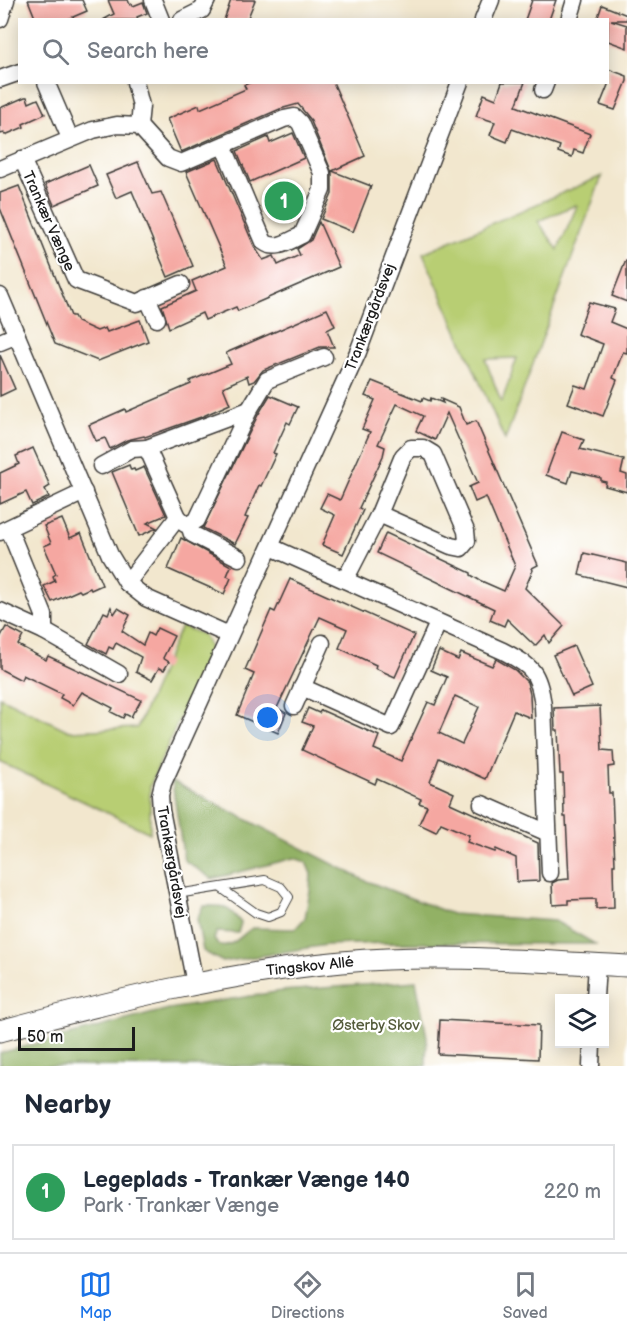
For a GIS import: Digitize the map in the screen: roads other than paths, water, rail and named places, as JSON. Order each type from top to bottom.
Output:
[{"type":"street","points":[[0,19],[6,0]]},
{"type":"street","points":[[153,0],[160,18]]},
{"type":"street","points":[[186,18],[202,10],[207,0]]},
{"type":"street","points":[[484,18],[491,0]]},
{"type":"street","points":[[569,18],[576,0]]},
{"type":"street","points":[[0,79],[18,73]]},
{"type":"street","points":[[47,84],[70,138]]},
{"type":"street","points":[[136,84],[141,106],[139,126],[168,158],[177,162],[186,161],[285,118],[294,117],[300,123],[322,173],[322,190],[302,235],[277,246],[270,247],[264,242],[223,145]]},
{"type":"street","name":"Trankærgårdsvej","points":[[195,984],[161,810],[160,795],[163,783],[358,352],[459,84]]},
{"type":"street","name":"Trankær Vænge","points":[[0,169],[70,138],[103,127],[139,126]]},
{"type":"street","name":"Trankær Vænge","points":[[21,159],[75,280],[137,303],[181,284]]},
{"type":"street","points":[[0,296],[111,555],[128,583],[146,598],[229,636]]},
{"type":"street","points":[[147,298],[157,319]]},
{"type":"street","points":[[0,342],[17,335]]},
{"type":"street","points":[[128,583],[183,521],[197,520],[249,410],[267,380],[324,357]]},
{"type":"street","points":[[101,466],[132,450],[147,448],[249,410]]},
{"type":"street","points":[[147,448],[183,521],[192,534],[239,558]]},
{"type":"street","points":[[345,580],[379,514],[403,456],[411,448],[423,448],[433,454],[466,531],[467,541],[461,548],[451,546],[379,514]]},
{"type":"street","points":[[44,631],[44,615],[4,530],[84,492]]},
{"type":"street","points":[[271,547],[503,651],[531,668],[541,692],[543,706],[550,873]]},
{"type":"street","points":[[0,611],[44,631],[119,674]]},
{"type":"street","points":[[302,687],[391,727],[438,623]]},
{"type":"street","points":[[294,706],[322,643]]},
{"type":"street","points":[[482,804],[548,832]]},
{"type":"street","name":"Tingskov Allé","points":[[0,1032],[75,1011],[195,984],[272,970],[343,962],[401,959],[627,966]]},
{"type":"street","points":[[595,994],[597,964]]},
{"type":"street","points":[[591,1066],[592,1048]]},
{"type":"lane","points":[[177,894],[266,880],[281,887],[289,897],[281,912],[268,917],[256,913],[221,888]]},
{"type":"place","name":"Legeplads - Trankær Vænge 140","points":[[284,201]]},
{"type":"park label","name":"Østerby Skov","points":[[376,1025]]}]
